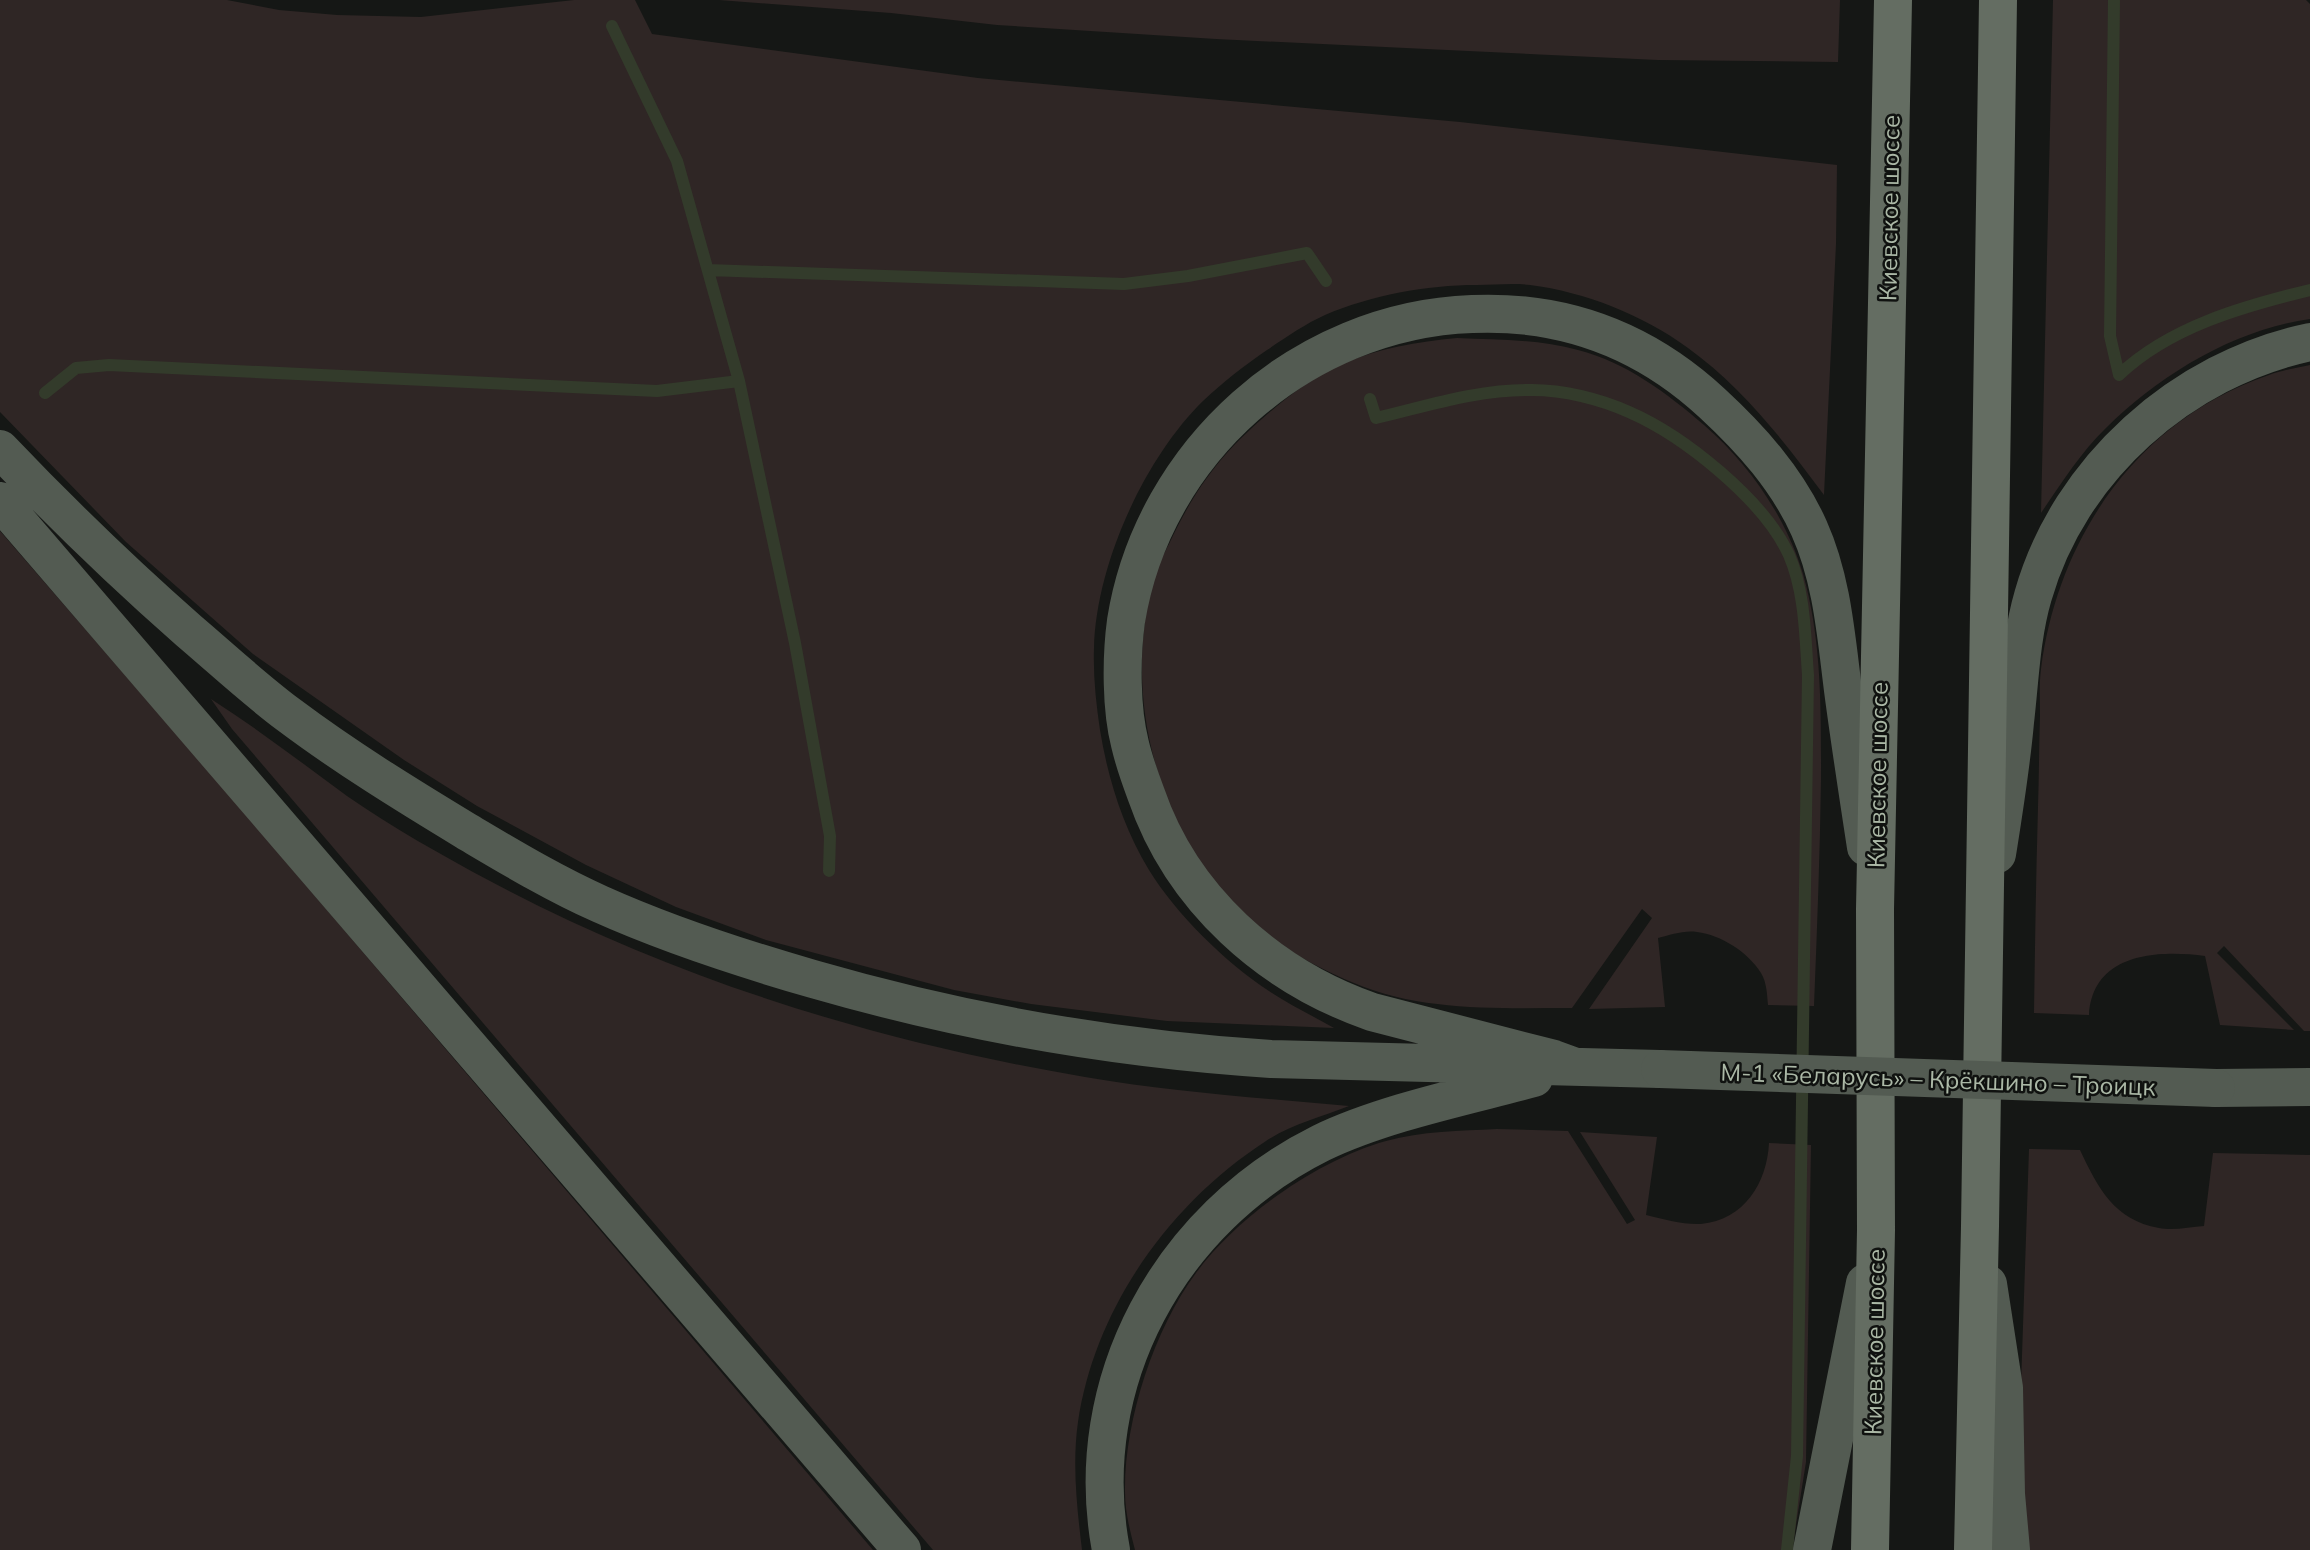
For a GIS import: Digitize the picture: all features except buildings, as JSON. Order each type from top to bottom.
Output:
[{"type":"highway","name":"Киевское шоссе","points":[[1870,1550],[1876,1230],[1875,909],[1894,0]]},
{"type":"highway","points":[[1973,1550],[1998,0]]},
{"type":"main road","points":[[1576,1066],[1372,1012],[1298,978],[1240,935],[1199,893],[1175,860],[1151,809],[1129,741],[1124,688],[1127,619],[1146,552],[1188,470],[1220,429],[1257,395],[1308,360],[1372,331],[1418,319],[1477,314],[1534,315],[1589,328],[1649,355],[1701,393],[1728,418],[1760,452],[1797,505],[1811,532],[1830,588],[1875,909]]},
{"type":"main road","points":[[1984,914],[1995,870],[2010,776],[2027,621],[2042,569],[2064,521],[2095,478],[2126,443],[2180,397],[2234,366],[2310,342]]},
{"type":"main road","points":[[0,449],[110,560],[243,679],[289,715],[382,779],[518,862],[641,922],[754,962],[892,1002],[1040,1033],[1217,1055],[1576,1066]]},
{"type":"main road","points":[[0,501],[902,1550]]},
{"type":"main road","points":[[1111,1550],[1105,1506],[1104,1469],[1108,1423],[1122,1374],[1144,1321],[1169,1273],[1181,1255],[1214,1219],[1231,1202],[1272,1172],[1331,1139],[1399,1115],[1576,1066]]},
{"type":"main road","name":"М-1 «Беларусь» – Крёкшино – Троицк","points":[[1576,1066],[2308,1089]]},
{"type":"main road","points":[[1980,1226],[2004,1388],[2006,1493],[2011,1550]]},
{"type":"main road","points":[[1812,1550],[1876,1230]]},
{"type":"shaded area","points":[[0,0],[227,0],[279,10],[337,15],[421,17],[574,0],[635,0],[652,34],[978,78],[1460,122],[1837,165],[1836,244],[1824,495],[1762,416],[1708,363],[1652,325],[1592,299],[1530,285],[1458,285],[1380,297],[1325,315],[1281,341],[1226,380],[1181,425],[1161,452],[1127,515],[1114,549],[1097,616],[1094,679],[1107,767],[1118,802],[1140,854],[1160,887],[1203,937],[1253,980],[1334,1028],[1167,1021],[1031,1004],[954,990],[766,940],[676,907],[586,865],[477,806],[404,760],[253,654],[126,542],[0,412]]},
{"type":"shaded area","points":[[719,0],[1840,0],[1838,62],[1658,60],[1216,39],[997,25],[891,13]]},
{"type":"shaded area","points":[[2053,0],[2306,0],[2310,4],[2310,319],[2253,333],[2226,344],[2174,373],[2150,390],[2088,447],[2041,513]]},
{"type":"shaded area","points":[[1457,338],[1563,346],[1596,355],[1646,380],[1704,425],[1736,457],[1764,493],[1787,532],[1809,599],[1819,675],[1821,779],[1814,1006],[1768,1005],[1763,977],[1749,958],[1724,941],[1692,932],[1658,938],[1665,1007],[1589,1009],[1652,918],[1642,909],[1572,1008],[1461,1006],[1406,999],[1340,977],[1298,956],[1272,938],[1248,919],[1217,886],[1192,849],[1171,808],[1156,765],[1146,721],[1142,675],[1144,630],[1153,580],[1178,525],[1220,461],[1247,432],[1310,381],[1342,364],[1370,354]]},
{"type":"shaded area","points":[[2310,365],[2310,1031],[2304,1031],[2224,946],[2217,953],[2294,1030],[2220,1025],[2205,956],[2186,954],[2148,956],[2130,960],[2115,968],[2102,979],[2093,994],[2089,1015],[2034,1013],[2040,675],[2050,620],[2066,573],[2086,529],[2113,489],[2144,452],[2181,421],[2223,395],[2274,373]]},
{"type":"shaded area","points":[[0,531],[216,780],[873,1550],[0,1550]]},
{"type":"shaded area","points":[[211,699],[347,796],[435,851],[560,916],[705,977],[855,1026],[1008,1063],[1151,1087],[1349,1106],[1275,1135],[1231,1166],[1198,1195],[1168,1228],[1142,1262],[1119,1300],[1101,1339],[1087,1380],[1078,1422],[1075,1470],[1082,1550],[933,1550],[232,729]]},
{"type":"shaded area","points":[[1497,1129],[1568,1131],[1627,1224],[1635,1220],[1580,1132],[1657,1137],[1646,1215],[1694,1224],[1716,1221],[1741,1207],[1758,1185],[1764,1172],[1769,1143],[1811,1145],[1806,1462],[1792,1550],[1135,1550],[1125,1492],[1126,1465],[1136,1407],[1144,1377],[1167,1321],[1196,1273],[1213,1252],[1257,1211],[1281,1193],[1307,1176],[1360,1150],[1413,1135]]},
{"type":"shaded area","points":[[2029,1149],[2080,1150],[2101,1189],[2119,1210],[2143,1224],[2170,1229],[2204,1226],[2213,1153],[2310,1155],[2310,1550],[2028,1550],[2019,1444]]},
{"type":"waterway","points":[[2114,0],[2110,336],[2119,375],[2139,358],[2184,331],[2234,311],[2310,290]]},
{"type":"waterway","points":[[612,26],[677,161],[739,381],[795,643],[830,836],[829,871]]},
{"type":"waterway","points":[[708,270],[1124,284],[1188,276],[1307,253],[1326,281]]},
{"type":"waterway","points":[[45,393],[76,368],[109,365],[657,391],[739,381]]},
{"type":"waterway","points":[[1370,399],[1376,418],[1453,399],[1512,390],[1544,390],[1569,394],[1618,407],[1674,437],[1720,472],[1761,513],[1789,555],[1803,614],[1808,675],[1797,1456],[1787,1550]]}]
